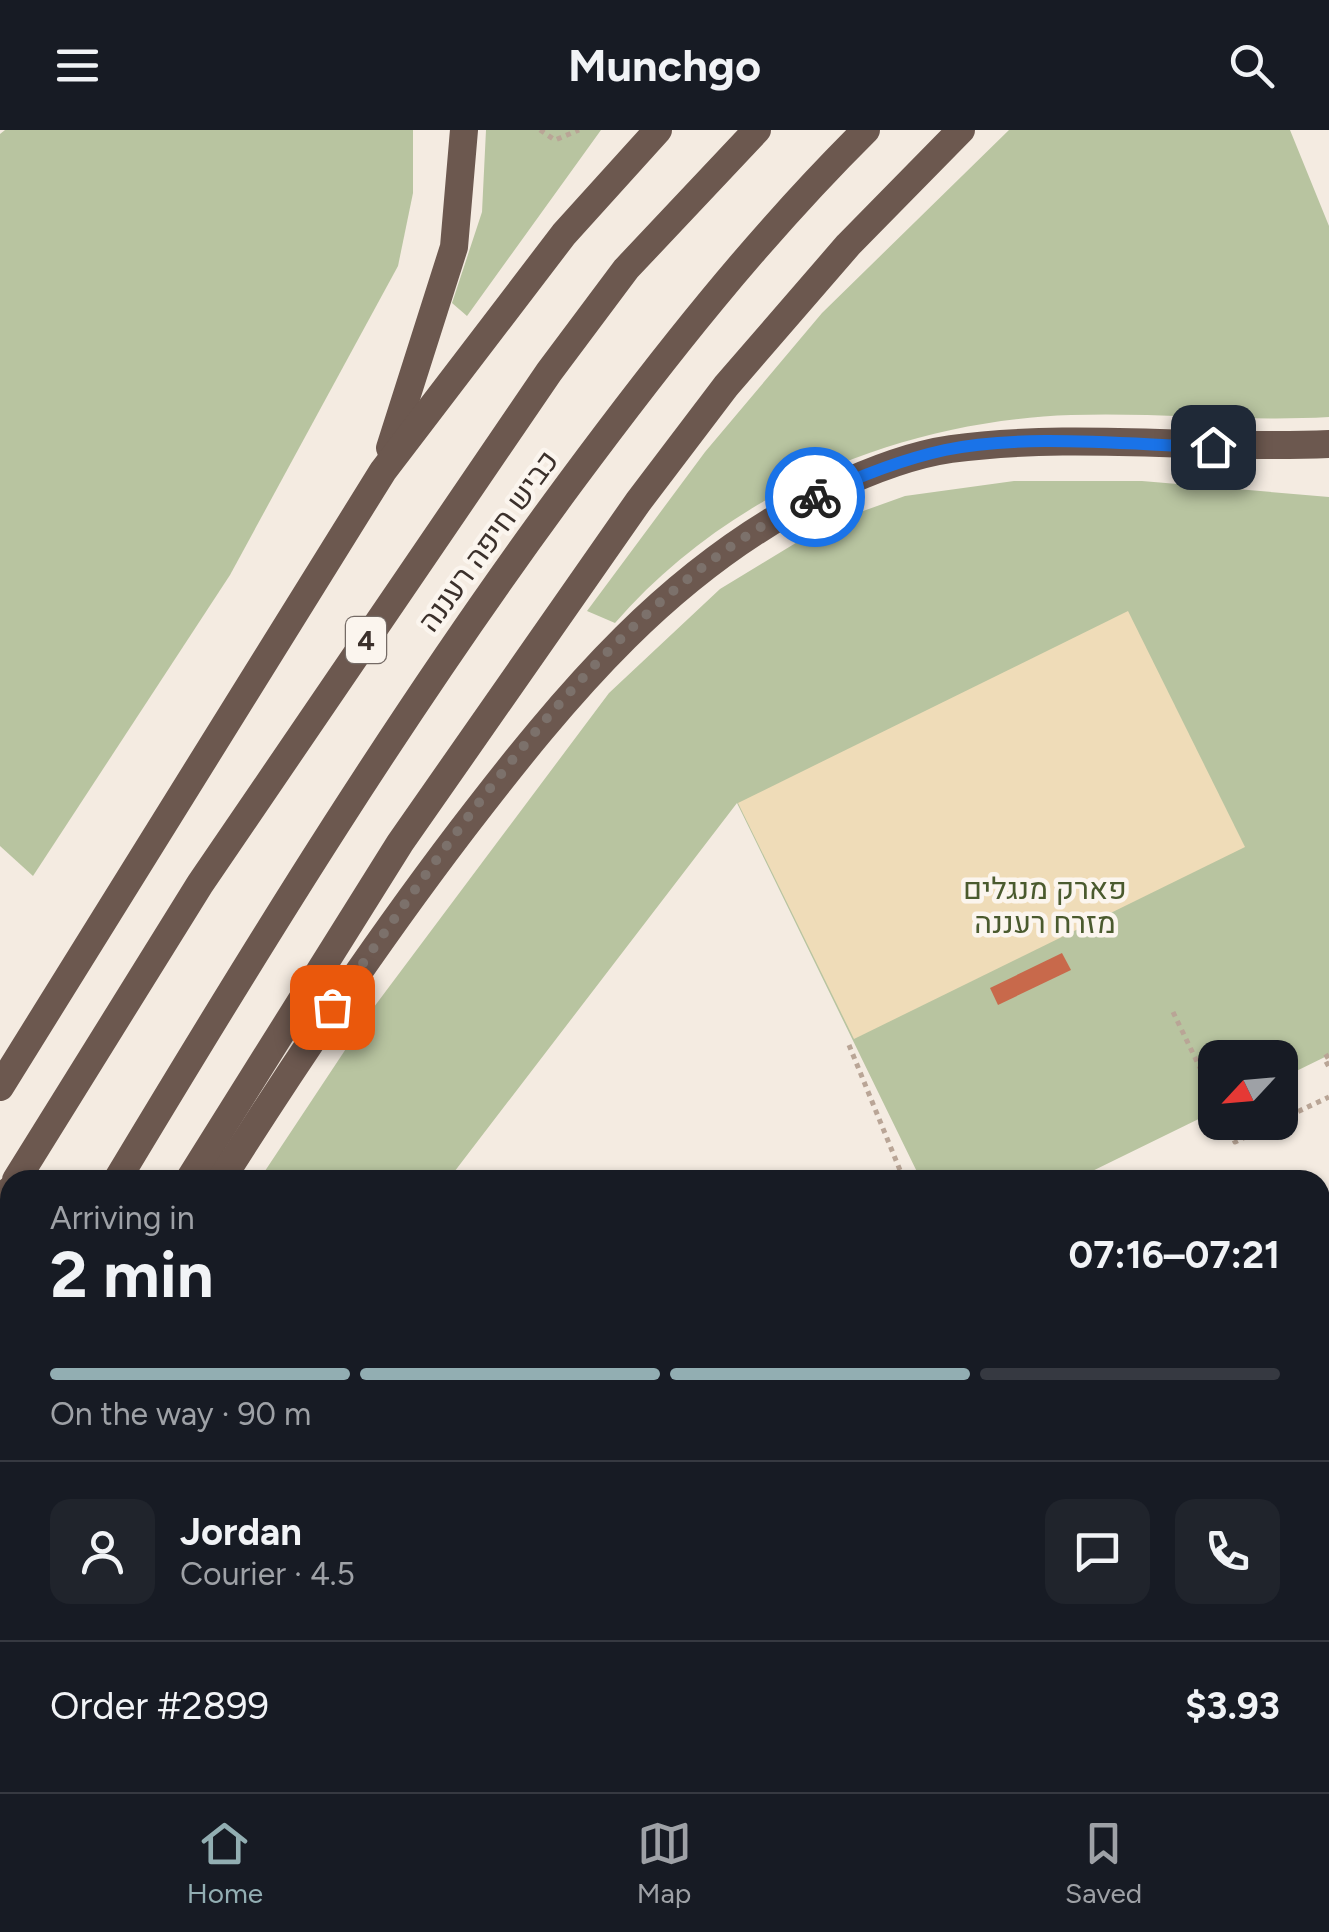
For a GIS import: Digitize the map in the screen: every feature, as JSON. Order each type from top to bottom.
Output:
[{"type":"highway","points":[[382,471],[454,246],[464,130]]},
{"type":"highway","points":[[0,1087],[382,471],[564,234],[658,130]]},
{"type":"highway","name":"כביש חיפה רעננה","points":[[22,1170],[200,884],[549,372],[626,269],[757,130]]},
{"type":"highway","name":"כביש חיפה רעננה","points":[[123,1170],[272,922],[460,633],[671,346],[791,204],[866,130]]},
{"type":"highway","points":[[195,1170],[400,843],[626,518],[726,386],[848,245],[961,130]]},
{"type":"highway","points":[[226,1170],[342,992],[573,688],[658,603],[736,540],[860,476],[949,449],[1329,444]]},
{"type":"path","points":[[540,130],[555,140],[579,130]]},
{"type":"path","points":[[1173,1012],[1198,1064]]},
{"type":"path","points":[[849,1044],[900,1170]]},
{"type":"path","points":[[1329,1055],[1324,1058],[1329,1068]]},
{"type":"path","points":[[1298,1112],[1329,1096]]},
{"type":"green space","points":[[5,130],[413,130],[413,193],[398,266],[230,575],[33,876],[0,846],[0,134]]},
{"type":"green space","points":[[486,130],[601,130],[467,316],[452,303],[482,212]]},
{"type":"green space","points":[[1009,130],[1290,130],[1329,226],[1329,417],[1071,415],[1007,420],[943,432],[881,449],[821,472],[764,501],[710,536],[660,577],[615,623],[587,611],[705,452],[822,313]]},
{"type":"green space","name":"פארק מנגלים מזרח רעננה","points":[[1014,481],[1142,481],[1329,497],[1329,1055],[1298,1070],[1298,1040],[1198,1040],[1198,1119],[1094,1170],[916,1170],[737,803],[456,1170],[266,1170],[371,1011],[609,693],[720,589],[827,524],[905,496]]},
{"type":"sand","points":[[1128,611],[1245,847],[854,1039],[738,803]]},
{"type":"building","points":[[1062,953],[1071,970],[998,1005],[990,988]]},
{"type":"way so far","points":[[332,1007],[403,908],[573,688],[658,603],[736,540],[815,497]]},
{"type":"route","points":[[815,497],[860,476],[949,449],[1075,444],[1213,447]]}]
